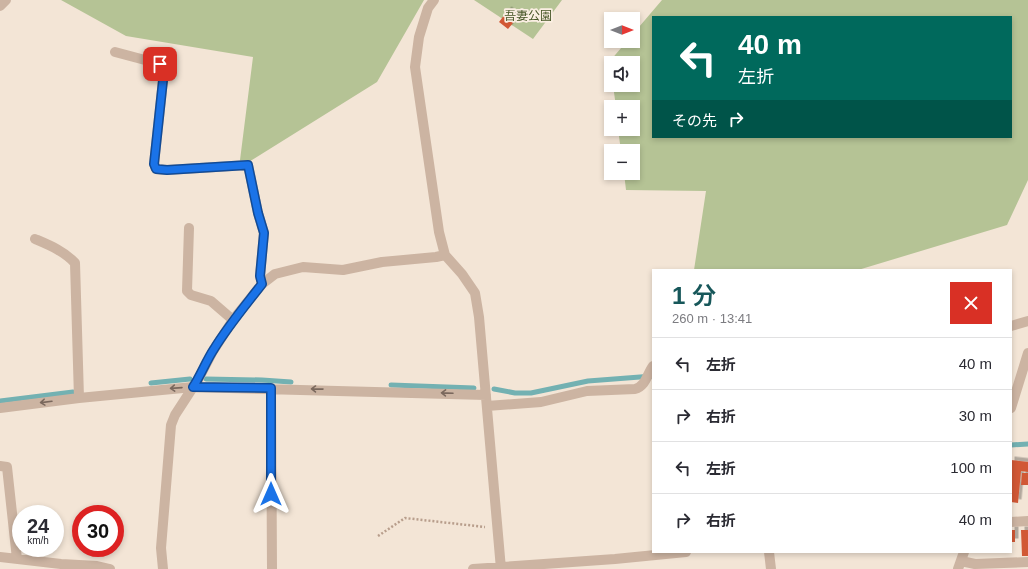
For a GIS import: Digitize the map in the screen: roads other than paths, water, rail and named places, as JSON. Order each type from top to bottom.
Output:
[{"type":"street","points":[[0,6],[6,0]]},
{"type":"street","points":[[434,0],[428,8],[418,37],[415,67],[439,232],[445,254],[462,274],[475,293],[479,317],[501,568]]},
{"type":"street","points":[[115,52],[164,66],[154,164],[156,169],[167,170],[248,165],[258,213],[264,233],[260,276],[262,284]]},
{"type":"street","points":[[189,228],[187,291],[191,294],[211,301],[233,320]]},
{"type":"street","points":[[35,239],[60,250],[75,263],[79,398]]},
{"type":"street","points":[[163,569],[161,548],[170,426],[175,415],[199,378],[213,351],[233,320],[262,284],[275,274],[303,267],[344,270],[382,262],[436,257],[445,254]]},
{"type":"street","points":[[1012,326],[1028,321]]},
{"type":"street","points":[[1012,405],[1028,353]]},
{"type":"street","points":[[487,406],[542,402],[587,391],[635,389],[645,386],[651,369]]},
{"type":"street","points":[[0,408],[79,398],[193,387],[486,395]]},
{"type":"street","points":[[271,388],[272,569]]},
{"type":"street","points":[[0,466],[7,467],[17,559]]},
{"type":"street","points":[[1012,522],[1028,521]]},
{"type":"street","points":[[473,569],[501,568],[674,553]]},
{"type":"street","points":[[768,553],[771,569]]},
{"type":"street","points":[[0,557],[97,566],[110,569]]},
{"type":"street","points":[[961,561],[975,564],[1028,562]]},
{"type":"waterway","points":[[494,389],[515,393],[531,393],[588,381],[652,376]]},
{"type":"waterway","points":[[151,383],[190,379]]},
{"type":"waterway","points":[[206,379],[291,382]]},
{"type":"waterway","points":[[391,385],[474,388]]},
{"type":"waterway","points":[[0,401],[73,392]]},
{"type":"waterway","points":[[1012,445],[1028,444]]},
{"type":"park label","name":"吾妻公園","points":[[528,16]]}]
